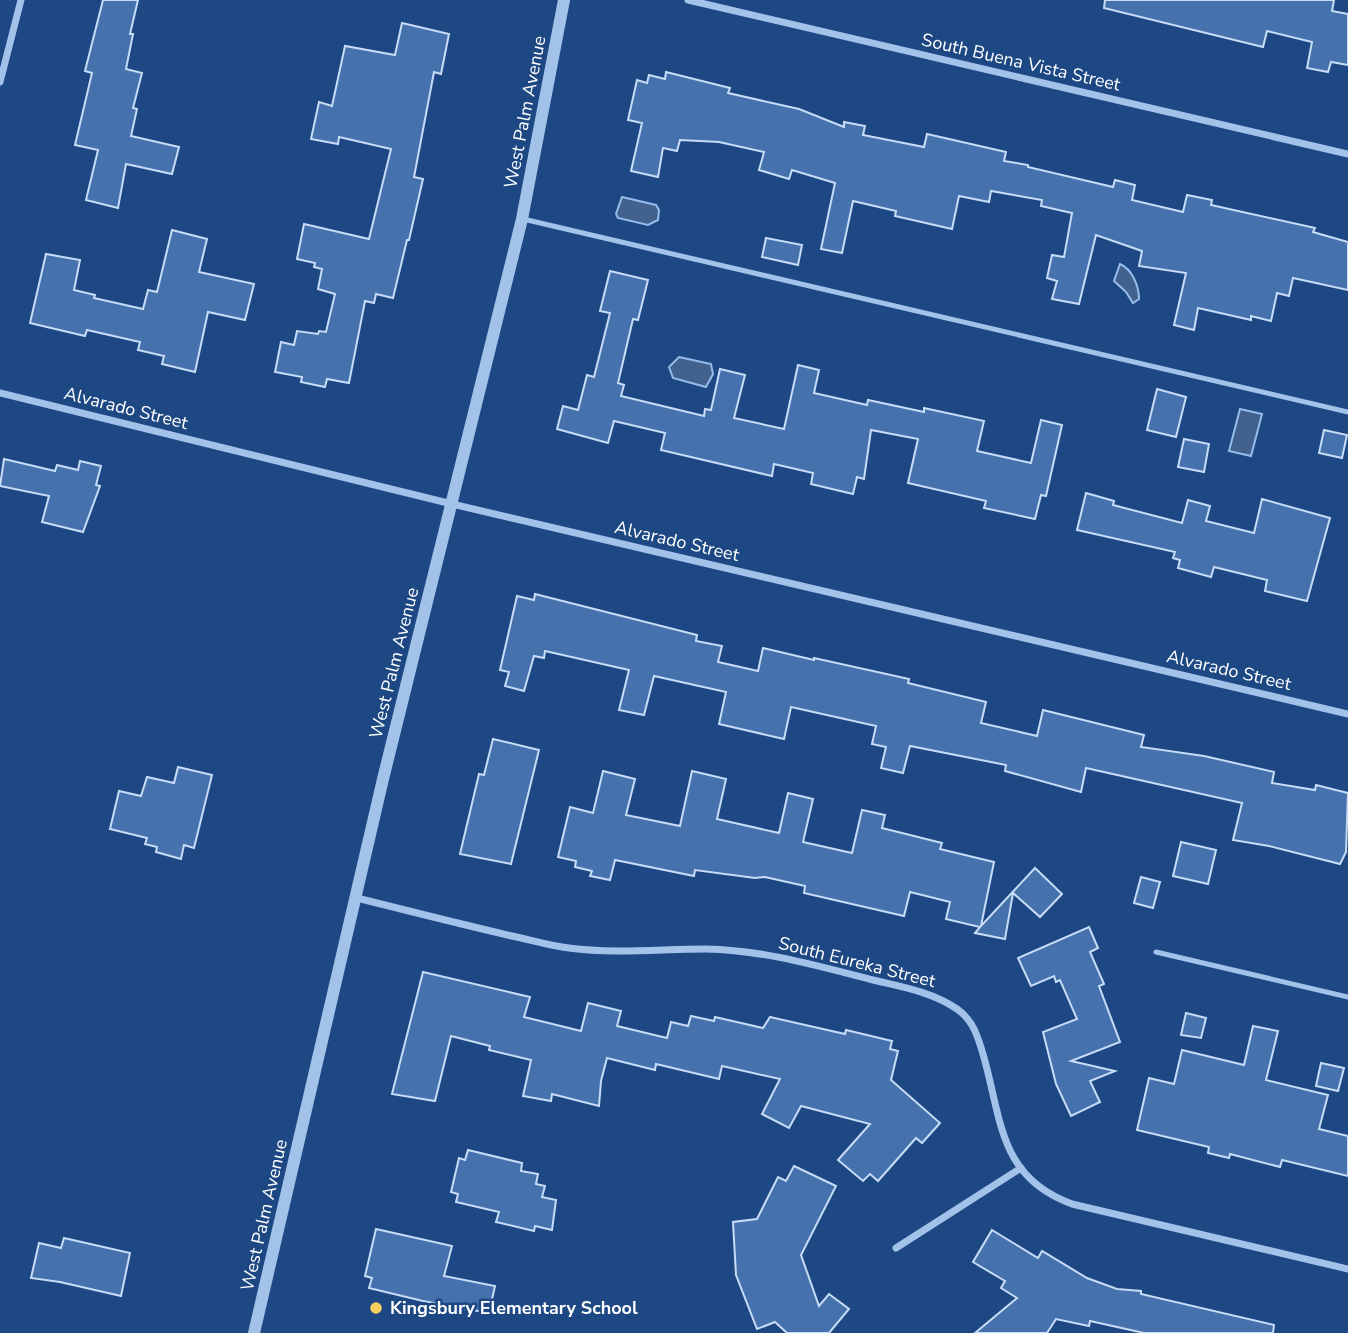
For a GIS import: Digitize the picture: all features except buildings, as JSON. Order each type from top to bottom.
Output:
[{"type":"street","points":[[0,82],[21,0]]},
{"type":"street","name":"West Palm Avenue","points":[[254,1333],[383,779],[522,219],[564,0]]},
{"type":"street","name":"South Buena Vista Street","points":[[688,0],[1348,154]]},
{"type":"street","name":"Alvarado Street","points":[[0,393],[452,504],[1348,714]]},
{"type":"street","name":"South Eureka Street","points":[[357,898],[568,948],[639,952],[708,949],[781,957],[931,995],[957,1009],[969,1020],[985,1062],[996,1114],[1012,1155],[1033,1184],[1054,1198],[1072,1205],[1348,1269]]},
{"type":"street","points":[[896,1248],[1021,1168]]},
{"type":"lane","points":[[522,219],[1348,412]]},
{"type":"lane","points":[[1156,952],[1348,997]]},
{"type":"water","points":[[622,197],[656,205],[659,210],[658,220],[648,225],[618,218],[616,214]]},
{"type":"water","points":[[1120,264],[1131,274],[1138,289],[1139,299],[1133,303],[1114,281]]},
{"type":"water","points":[[679,357],[711,364],[713,374],[706,387],[673,378],[669,367]]},
{"type":"water","points":[[1240,409],[1262,414],[1251,456],[1229,451]]},
{"type":"place","name":"Kingsbury Elementary School","points":[[376,1308]]}]
